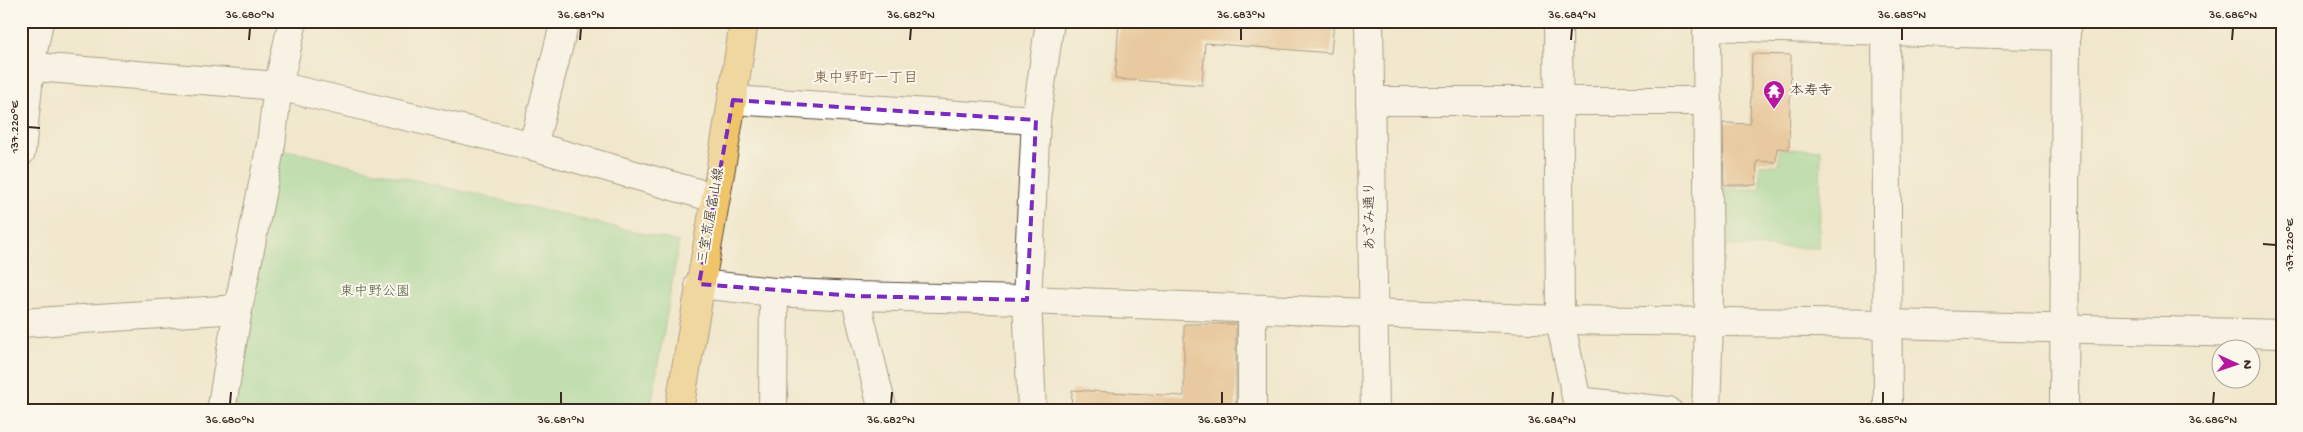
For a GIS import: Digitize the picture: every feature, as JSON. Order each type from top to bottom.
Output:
[{"type":"main road","name":"三室荒屋富山線","points":[[679,411],[699,284],[733,100],[744,21]]},
{"type":"street","points":[[21,152],[26,66],[39,21]]},
{"type":"street","points":[[221,411],[238,309],[271,144],[278,86],[293,21]]},
{"type":"street","points":[[533,146],[565,21]]},
{"type":"street","points":[[1032,411],[1027,300],[1036,120],[1050,21]]},
{"type":"street","name":"あざみ通り","points":[[1369,21],[1375,411]]},
{"type":"street","points":[[1558,21],[1560,320],[1578,406],[1668,411]]},
{"type":"street","points":[[1706,411],[1709,322],[1708,24],[2066,29],[2064,411]]},
{"type":"street","points":[[1886,26],[1888,411]]},
{"type":"street","points":[[26,66],[278,86],[533,146],[715,198]]},
{"type":"street","points":[[733,100],[1036,120]]},
{"type":"street","points":[[1370,101],[1708,101]]},
{"type":"street","points":[[699,284],[774,292],[855,296],[1027,300],[1560,320],[1888,324],[2282,334]]},
{"type":"street","points":[[774,292],[774,411]]},
{"type":"street","points":[[855,296],[883,411]]},
{"type":"street","points":[[21,323],[238,309]]},
{"type":"street","points":[[1252,309],[1252,411]]},
{"type":"highlighted area","points":[[733,100],[1036,120],[1027,300],[855,296],[699,284]]},
{"type":"green space","name":"東中野公園","points":[[278,148],[679,242],[650,411],[234,411]]},
{"type":"green space","points":[[1779,149],[1821,150],[1819,248],[1722,246],[1723,189],[1760,189],[1760,165],[1779,165]]},
{"type":"building","points":[[1119,21],[1334,21],[1331,53],[1205,43],[1202,85],[1115,79]]},
{"type":"building","name":"本寿寺","points":[[1752,54],[1791,55],[1789,149],[1777,148],[1776,162],[1757,161],[1756,185],[1724,185],[1723,123],[1750,124]]},
{"type":"building","points":[[1184,324],[1236,324],[1236,411],[1071,411],[1072,390],[1184,396]]},
{"type":"place","name":"本寿寺","points":[[1774,110]]},
{"type":"district","name":"東中野町一丁目","points":[[866,79]]}]
